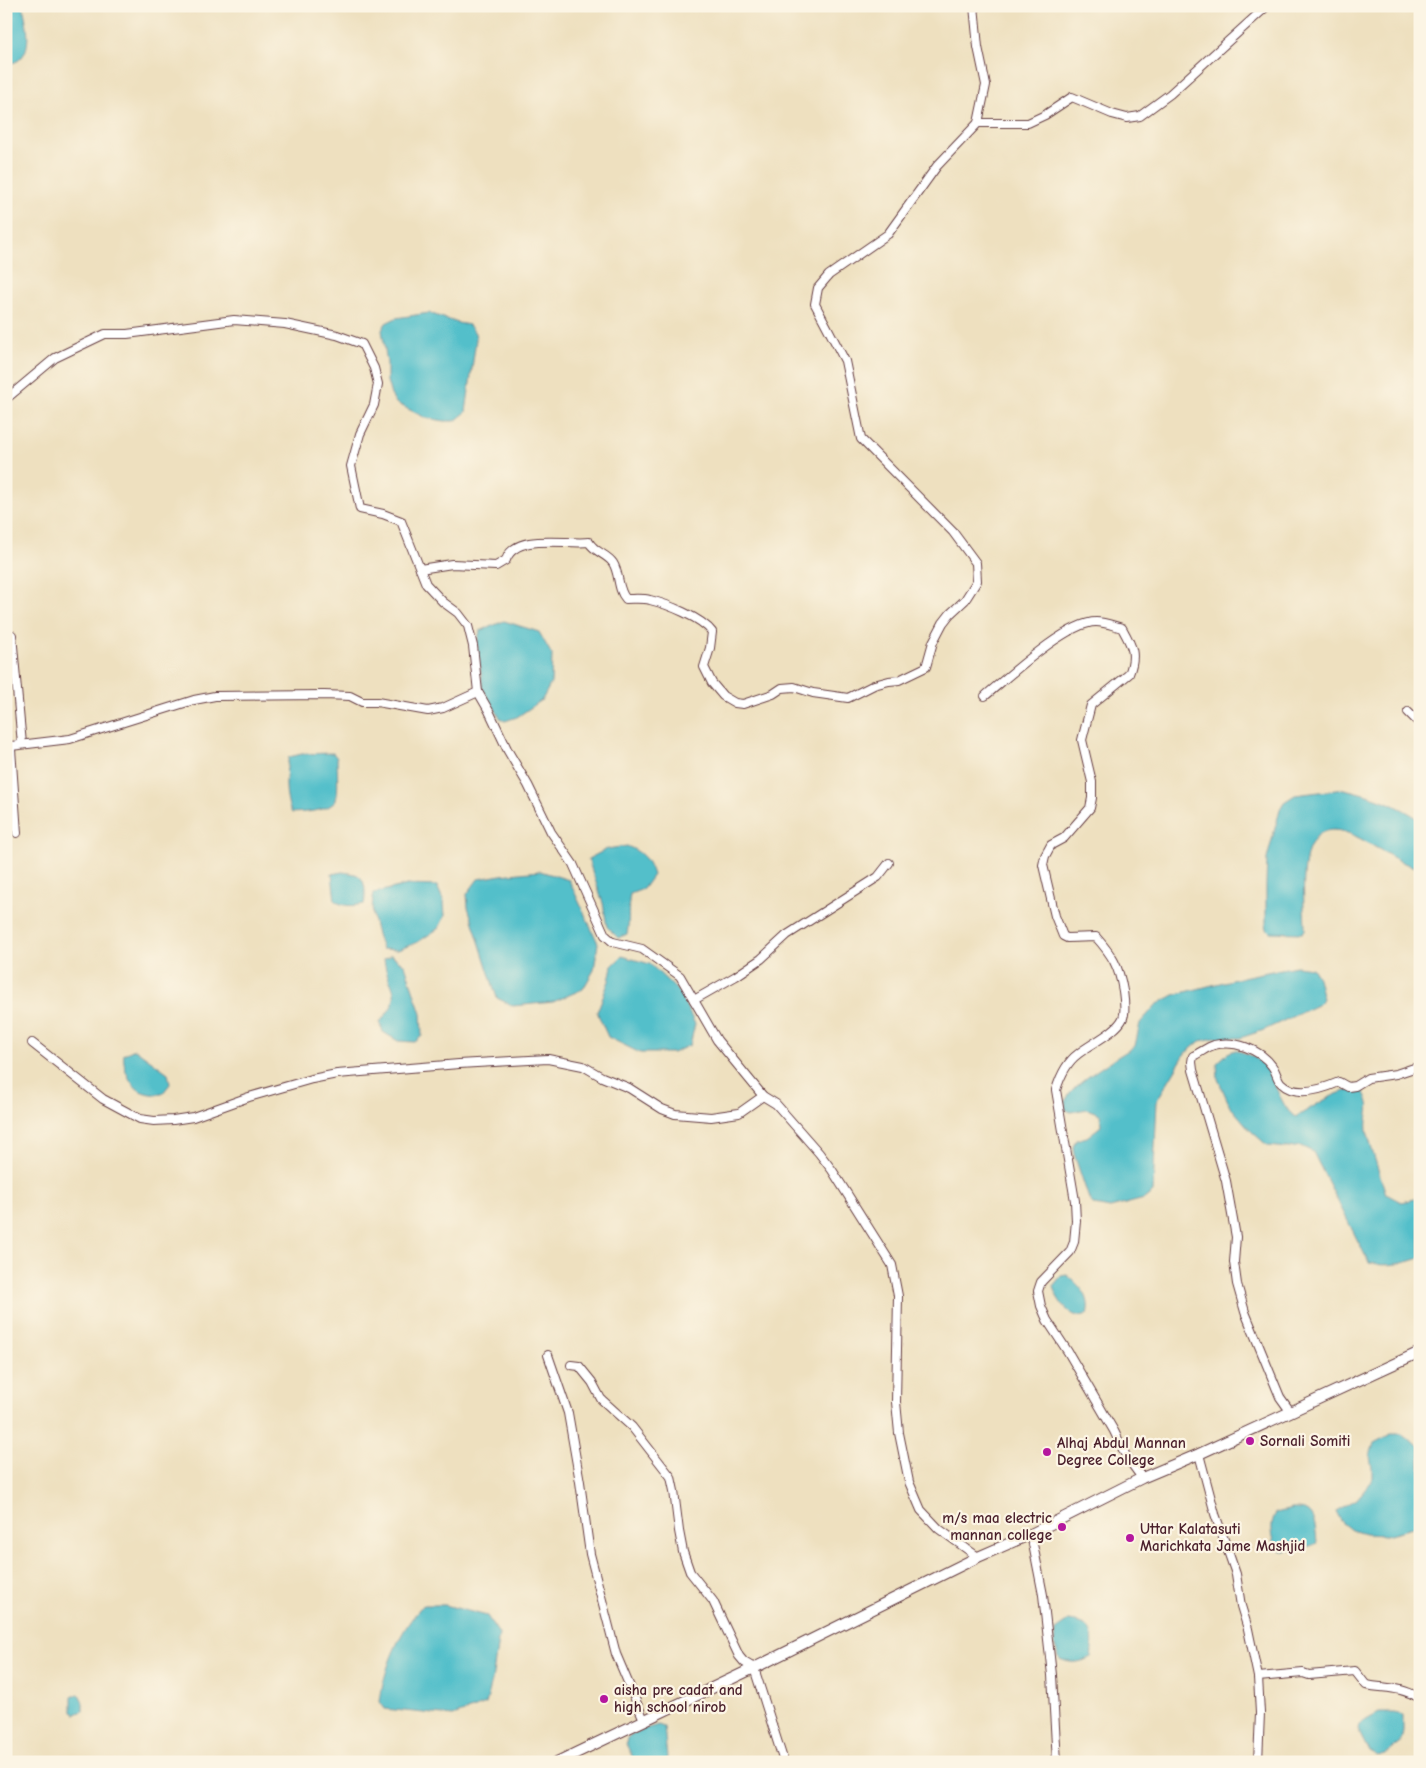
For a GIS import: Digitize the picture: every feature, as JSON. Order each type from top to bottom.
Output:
[{"type":"street","points":[[420,569],[452,564],[496,566],[506,560],[508,553],[513,550],[536,542],[578,544],[589,542],[592,548],[607,557],[613,564],[626,600],[650,600],[683,612],[707,625],[712,632],[710,648],[704,667],[707,676],[723,696],[735,703],[743,704],[773,694],[782,688],[794,687],[813,693],[848,698],[874,685],[899,680],[926,667],[933,642],[944,623],[950,614],[965,600],[977,581],[976,563],[953,532],[861,438],[845,361],[815,304],[818,288],[829,275],[888,234],[937,166],[978,123],[986,85],[978,47],[974,6]]},
{"type":"street","points":[[978,123],[1028,123],[1045,115],[1072,97],[1112,114],[1127,118],[1140,116],[1170,94],[1267,6]]},
{"type":"street","points":[[6,399],[55,358],[105,334],[127,334],[234,320],[285,324],[337,335],[362,344],[374,368],[378,384],[374,405],[360,434],[351,466],[360,509],[384,514],[401,521],[426,584],[443,602],[458,613],[468,626],[473,646],[478,692],[551,832],[573,864],[605,936],[613,942],[642,949],[680,976],[717,1040],[763,1096],[776,1104],[823,1159],[892,1265],[898,1296],[896,1402],[899,1433],[909,1482],[921,1510],[939,1529],[978,1557]]},
{"type":"street","points":[[985,696],[1059,636],[1090,622],[1122,628],[1134,648],[1132,667],[1129,674],[1091,705],[1082,740],[1092,782],[1090,808],[1064,838],[1051,846],[1042,866],[1060,933],[1067,938],[1096,937],[1116,962],[1124,1001],[1123,1017],[1118,1025],[1076,1055],[1059,1078],[1056,1090],[1075,1200],[1074,1242],[1070,1252],[1041,1282],[1038,1291],[1041,1306],[1047,1320],[1114,1431],[1126,1456],[1142,1478]]},
{"type":"street","points":[[6,636],[12,635],[22,744]]},
{"type":"street","points":[[17,833],[8,744],[70,738],[194,700],[215,696],[350,696],[362,702],[377,702],[428,711],[443,708],[478,692]]},
{"type":"street","points":[[1408,712],[1417,721],[1420,721]]},
{"type":"street","points":[[694,1000],[736,976],[761,959],[787,935],[878,877],[889,863]]},
{"type":"street","points":[[32,1043],[103,1099],[140,1119],[154,1121],[193,1117],[258,1094],[337,1074],[539,1059],[583,1066],[617,1084],[629,1088],[662,1109],[675,1114],[711,1117],[739,1113],[763,1096]]},
{"type":"street","points":[[1290,1411],[1280,1397],[1245,1312],[1234,1262],[1236,1237],[1231,1202],[1212,1128],[1193,1070],[1193,1056],[1212,1046],[1226,1044],[1243,1046],[1258,1054],[1272,1065],[1281,1083],[1304,1093],[1329,1087],[1339,1082],[1348,1087],[1355,1086],[1368,1078],[1396,1074],[1420,1066]]},
{"type":"street","points":[[557,1762],[754,1668],[978,1557],[1031,1534],[1142,1478],[1199,1454],[1420,1352]]},
{"type":"street","points":[[548,1355],[568,1413],[590,1554],[606,1616],[616,1654],[644,1720]]},
{"type":"street","points":[[571,1365],[579,1366],[592,1382],[601,1398],[632,1427],[671,1477],[682,1545],[690,1572],[714,1601],[739,1656],[744,1662],[754,1668],[784,1762]]},
{"type":"street","points":[[1199,1454],[1215,1514],[1236,1574],[1241,1606],[1258,1677],[1260,1713],[1258,1762]]},
{"type":"street","points":[[1031,1534],[1043,1595],[1052,1675],[1057,1762]]},
{"type":"street","points":[[1258,1677],[1355,1671],[1366,1686],[1395,1688],[1410,1692],[1420,1698]]},
{"type":"water","points":[[6,6],[23,6],[28,40],[25,53],[21,58],[6,65]]},
{"type":"water","points":[[429,313],[469,325],[475,333],[476,339],[466,412],[455,421],[426,418],[396,403],[391,395],[387,381],[387,363],[382,330],[386,323],[396,318]]},
{"type":"water","points":[[504,621],[539,632],[552,655],[551,683],[542,700],[517,717],[505,721],[501,719],[483,690],[477,643],[480,631]]},
{"type":"water","points":[[333,753],[337,758],[338,779],[336,799],[329,807],[323,809],[292,813],[289,808],[286,786],[289,757],[302,754]]},
{"type":"water","points":[[1344,789],[1384,801],[1420,820],[1420,868],[1402,862],[1360,839],[1338,830],[1321,833],[1312,842],[1304,871],[1305,930],[1302,933],[1270,932],[1267,929],[1266,923],[1267,859],[1280,809],[1284,802],[1295,795]]},
{"type":"water","points":[[627,846],[644,857],[653,875],[643,889],[630,894],[627,934],[618,938],[607,927],[603,903],[588,859],[607,849]]},
{"type":"water","points":[[540,871],[569,880],[598,943],[594,970],[583,989],[553,1002],[513,1006],[497,998],[468,907],[467,894],[478,879]]},
{"type":"water","points":[[342,872],[356,874],[361,878],[365,889],[364,904],[349,906],[335,901],[332,874]]},
{"type":"water","points":[[407,885],[437,886],[444,902],[445,916],[439,928],[418,942],[398,950],[382,949],[372,907],[374,893]]},
{"type":"water","points":[[391,955],[405,965],[421,1014],[422,1036],[415,1042],[398,1041],[383,1032],[380,1022],[393,1004],[394,991],[384,959]]},
{"type":"water","points":[[622,956],[650,964],[679,992],[695,1024],[690,1045],[673,1053],[640,1053],[608,1037],[597,1012],[609,981],[612,966]]},
{"type":"water","points":[[1296,966],[1312,968],[1318,978],[1323,999],[1317,1005],[1264,1030],[1240,1038],[1215,1038],[1200,1041],[1185,1054],[1157,1100],[1153,1192],[1144,1199],[1110,1208],[1094,1205],[1089,1199],[1073,1147],[1076,1140],[1087,1137],[1101,1126],[1100,1114],[1087,1109],[1071,1112],[1064,1109],[1066,1099],[1072,1091],[1098,1070],[1135,1046],[1140,1023],[1156,1005],[1174,995],[1243,977]]},
{"type":"water","points":[[135,1049],[168,1073],[170,1084],[162,1094],[146,1093],[132,1083],[124,1065],[124,1054]]},
{"type":"water","points":[[1236,1050],[1253,1057],[1264,1066],[1289,1112],[1295,1117],[1337,1094],[1354,1090],[1363,1091],[1369,1109],[1368,1135],[1386,1194],[1401,1202],[1420,1198],[1420,1258],[1395,1264],[1369,1263],[1313,1152],[1301,1146],[1289,1148],[1268,1146],[1251,1131],[1230,1106],[1218,1079],[1217,1063],[1229,1052]]},
{"type":"water","points":[[1067,1275],[1084,1292],[1088,1302],[1087,1314],[1079,1316],[1070,1312],[1056,1295],[1053,1286],[1061,1276]]},
{"type":"water","points":[[1391,1434],[1402,1434],[1420,1447],[1420,1524],[1416,1527],[1386,1535],[1365,1534],[1351,1530],[1342,1523],[1336,1511],[1357,1499],[1372,1481],[1370,1456],[1374,1443]]},
{"type":"water","points":[[1292,1509],[1304,1510],[1311,1515],[1315,1524],[1317,1543],[1311,1546],[1282,1551],[1277,1549],[1275,1544],[1272,1522],[1276,1513]]},
{"type":"water","points":[[423,1605],[445,1605],[487,1616],[499,1634],[492,1681],[486,1704],[453,1716],[385,1709],[380,1702],[385,1676],[394,1650],[414,1615]]},
{"type":"water","points":[[1068,1621],[1083,1624],[1092,1636],[1091,1657],[1083,1661],[1068,1662],[1060,1659],[1054,1644],[1055,1630]]},
{"type":"water","points":[[79,1695],[83,1703],[83,1711],[76,1714],[72,1712],[72,1696]]},
{"type":"water","points":[[1379,1713],[1403,1715],[1403,1731],[1400,1744],[1387,1753],[1378,1756],[1369,1751],[1358,1729],[1359,1724]]},
{"type":"water","points":[[658,1725],[664,1727],[667,1758],[664,1762],[635,1762],[626,1744],[627,1738],[641,1730]]},
{"type":"place","name":"Sornali Somiti","points":[[1250,1441]]},
{"type":"place","name":"Alhaj Abdul Mannan Degree College","points":[[1047,1452]]},
{"type":"place","name":"m/s maa electric mannan college","points":[[1062,1527]]},
{"type":"place","name":"Uttar Kalatasuti Marichkata Jame Mashjid","points":[[1130,1538]]},
{"type":"place","name":"aisha pre cadat and high school nirob","points":[[604,1699]]}]
